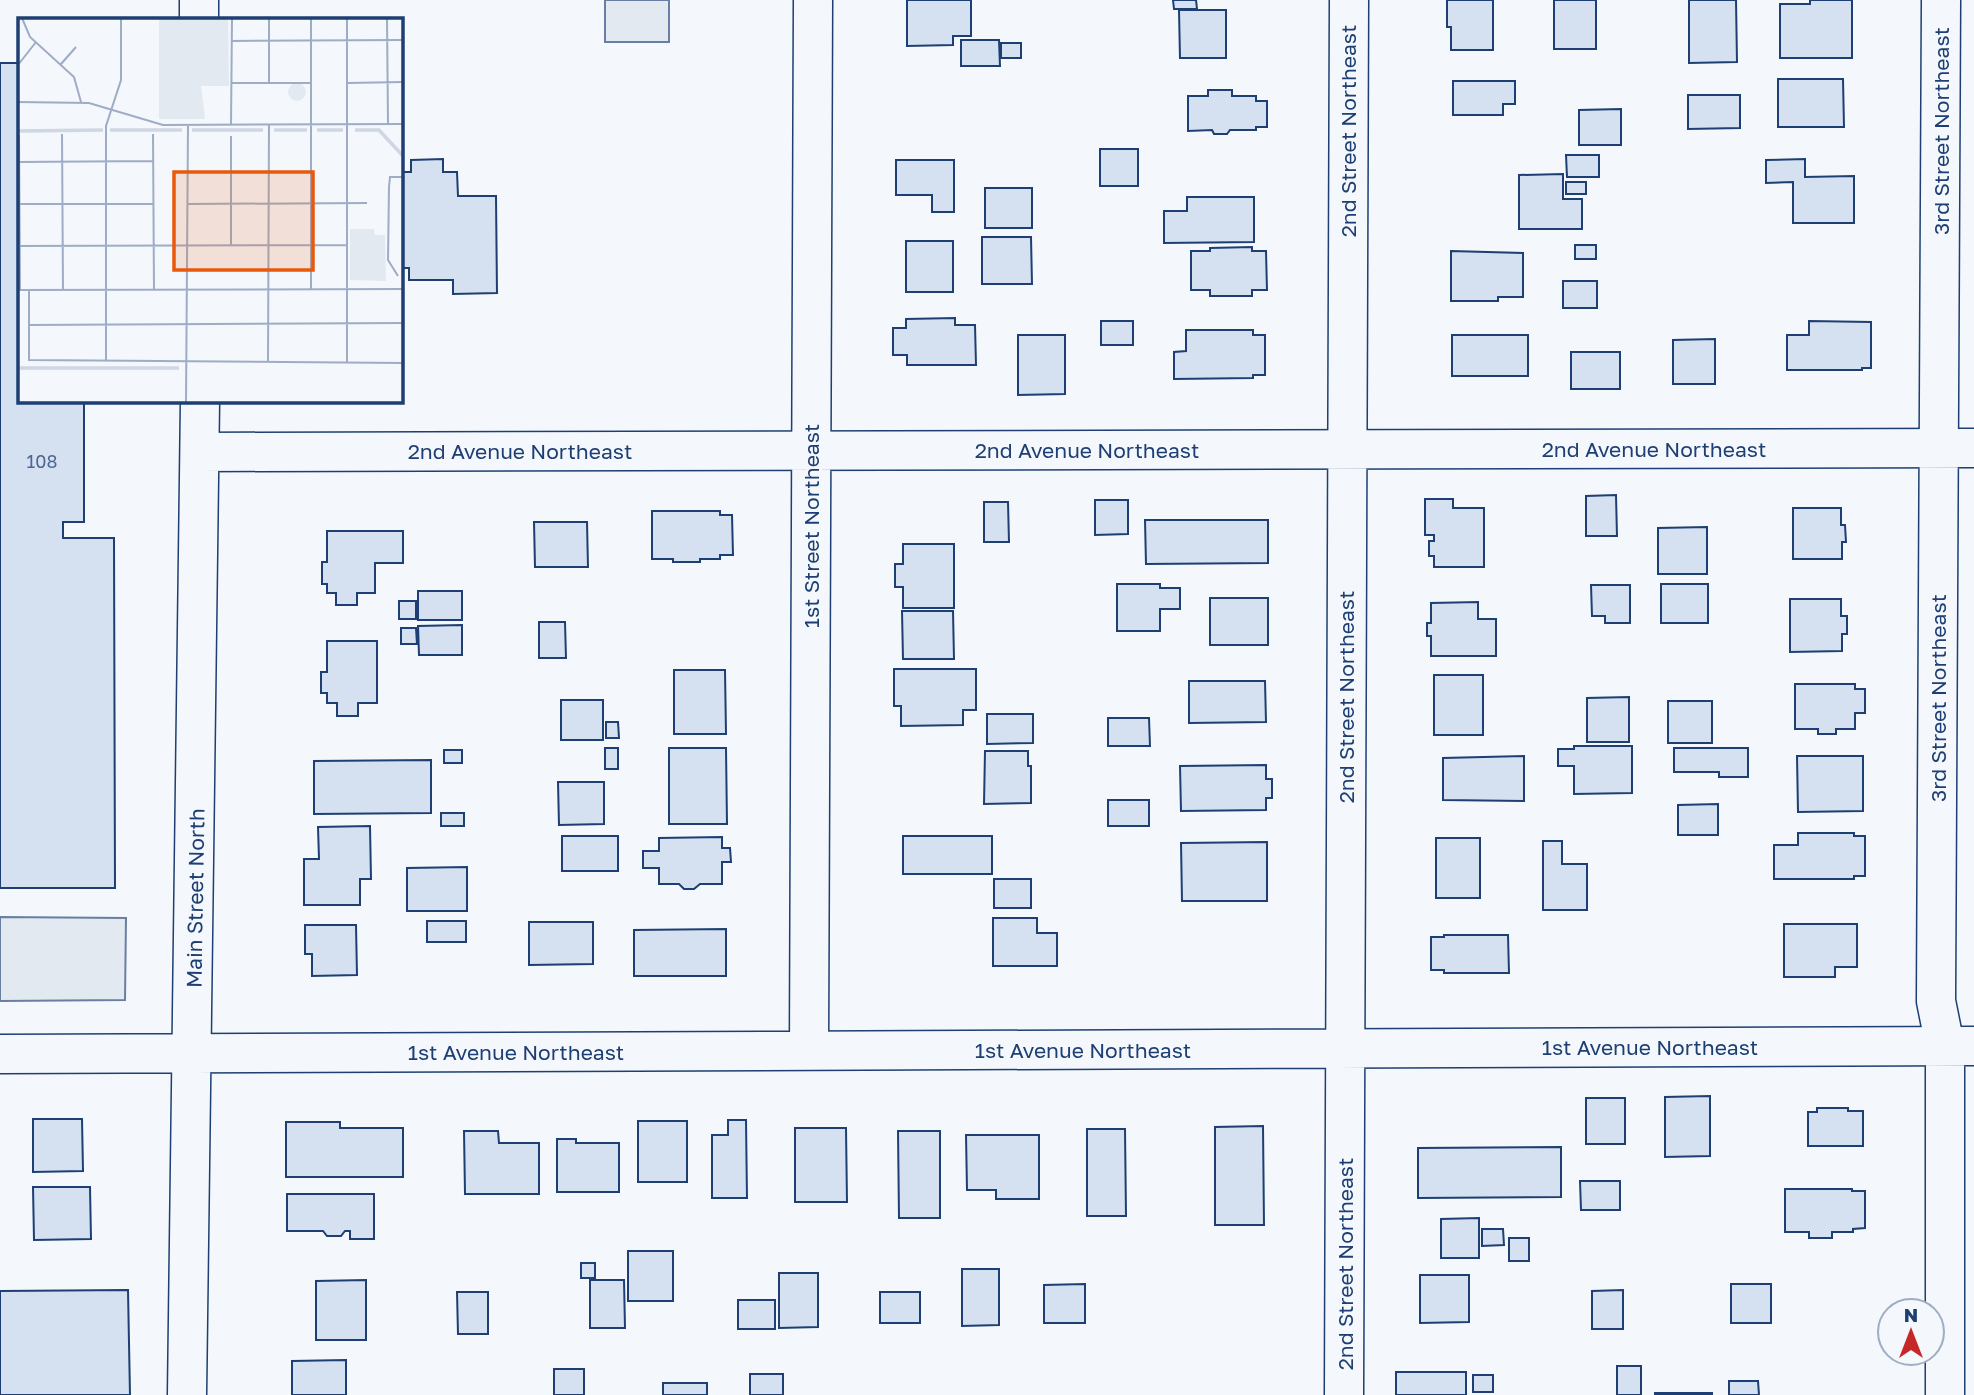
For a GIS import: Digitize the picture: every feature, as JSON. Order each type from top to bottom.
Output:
[{"type":"street","points":[[199,0],[199,18]]},
{"type":"street","name":"1st Street Northeast","points":[[809,1051],[813,0]]},
{"type":"street","name":"2nd Street Northeast","points":[[1344,1395],[1349,0]]},
{"type":"street","name":"3rd Street Northeast","points":[[1941,0],[1957,448],[1936,1001],[1959,1046],[1945,1395]]},
{"type":"street","name":"Main Street North","points":[[187,1395],[200,402]]},
{"type":"street","name":"2nd Avenue Northeast","points":[[200,452],[1957,448]]},
{"type":"street","name":"1st Avenue Northeast","points":[[0,1054],[1959,1046]]},
{"type":"shaded area","points":[[605,0],[669,0],[669,42],[605,42]]},
{"type":"shaded area","points":[[0,917],[126,918],[125,1000],[0,1001]]},
{"type":"building","points":[[907,0],[971,0],[971,36],[953,36],[953,45],[907,46]]},
{"type":"building","points":[[1173,0],[1196,0],[1197,9],[1174,9]]},
{"type":"building","points":[[1447,0],[1493,0],[1493,50],[1451,50],[1451,27],[1447,27]]},
{"type":"building","points":[[1554,0],[1596,0],[1596,49],[1554,49]]},
{"type":"building","points":[[1689,0],[1736,0],[1737,62],[1689,63]]},
{"type":"building","points":[[1810,0],[1852,0],[1852,58],[1780,58],[1780,4],[1810,4]]},
{"type":"building","points":[[1179,10],[1226,10],[1226,58],[1180,58]]},
{"type":"building","points":[[961,40],[999,40],[1000,66],[961,66]]},
{"type":"building","points":[[1001,43],[1021,43],[1021,58],[1001,58]]},
{"type":"building","points":[[0,63],[18,63],[18,402],[84,402],[84,522],[63,522],[63,538],[114,538],[115,888],[0,888]]},
{"type":"building","points":[[1778,79],[1843,79],[1844,127],[1778,127]]},
{"type":"building","points":[[1453,81],[1515,81],[1515,104],[1503,104],[1503,115],[1453,115]]},
{"type":"building","points":[[1208,90],[1232,90],[1232,96],[1256,96],[1256,101],[1267,101],[1267,127],[1256,127],[1256,130],[1230,130],[1227,134],[1214,134],[1212,130],[1188,131],[1188,96],[1208,96]]},
{"type":"building","points":[[1688,95],[1740,95],[1740,128],[1688,129]]},
{"type":"building","points":[[1621,109],[1621,145],[1579,145],[1579,110]]},
{"type":"building","points":[[1100,149],[1138,149],[1138,186],[1100,186]]},
{"type":"building","points":[[1566,155],[1599,155],[1599,177],[1567,177]]},
{"type":"building","points":[[443,159],[443,172],[457,172],[458,196],[496,196],[497,293],[453,294],[453,280],[409,280],[409,268],[402,268],[402,172],[411,172],[411,160]]},
{"type":"building","points":[[1805,159],[1805,177],[1854,176],[1854,223],[1793,223],[1793,182],[1766,183],[1766,160]]},
{"type":"building","points":[[896,160],[954,160],[954,212],[932,212],[932,195],[896,195]]},
{"type":"building","points":[[1563,174],[1563,199],[1582,199],[1582,229],[1519,229],[1519,175]]},
{"type":"building","points":[[1566,182],[1586,182],[1586,194],[1566,194]]},
{"type":"building","points":[[985,188],[1032,188],[1032,228],[985,228]]},
{"type":"building","points":[[1187,197],[1254,197],[1254,242],[1164,243],[1164,211],[1187,211]]},
{"type":"building","points":[[982,237],[1031,237],[1032,284],[982,284]]},
{"type":"building","points":[[906,241],[953,241],[953,292],[906,292]]},
{"type":"building","points":[[1575,245],[1596,245],[1596,259],[1575,259]]},
{"type":"building","points":[[1252,247],[1252,251],[1266,251],[1267,290],[1252,290],[1252,296],[1210,296],[1210,290],[1191,290],[1191,251]]},
{"type":"building","points":[[1451,251],[1523,253],[1523,297],[1498,297],[1498,301],[1451,301]]},
{"type":"building","points":[[1563,281],[1597,281],[1597,308],[1563,308]]},
{"type":"building","points":[[955,318],[955,325],[975,325],[976,365],[907,365],[907,355],[893,355],[893,328],[906,328],[906,319]]},
{"type":"building","points":[[1101,321],[1133,321],[1133,345],[1101,345]]},
{"type":"building","points":[[1809,321],[1871,322],[1871,368],[1787,370],[1787,335],[1809,335]]},
{"type":"building","points":[[1186,330],[1253,330],[1253,335],[1265,335],[1265,375],[1253,375],[1253,378],[1174,379],[1174,352],[1186,351]]},
{"type":"building","points":[[1018,335],[1065,335],[1065,394],[1018,395]]},
{"type":"building","points":[[1452,335],[1528,335],[1528,376],[1452,376]]},
{"type":"building","points":[[1715,339],[1715,384],[1673,384],[1673,340]]},
{"type":"building","points":[[1571,352],[1620,352],[1620,389],[1571,389]]},
{"type":"building","points":[[1616,495],[1617,536],[1586,536],[1586,496]]},
{"type":"building","points":[[1425,499],[1453,499],[1453,508],[1484,508],[1484,567],[1434,567],[1434,556],[1429,556],[1429,541],[1434,541],[1434,535],[1425,535]]},
{"type":"building","points":[[1095,500],[1128,500],[1128,534],[1095,535]]},
{"type":"building","points":[[984,502],[1008,502],[1009,542],[984,542]]},
{"type":"building","points":[[1793,508],[1841,508],[1841,525],[1845,525],[1846,542],[1842,542],[1842,559],[1793,559]]},
{"type":"building","points":[[652,511],[720,511],[720,515],[732,515],[733,555],[720,555],[720,559],[700,559],[700,562],[652,559]]},
{"type":"building","points":[[1145,520],[1268,520],[1268,563],[1146,564]]},
{"type":"building","points":[[534,522],[587,522],[588,567],[535,567]]},
{"type":"building","points":[[1707,527],[1707,574],[1658,574],[1658,528]]},
{"type":"building","points":[[327,531],[403,531],[403,563],[375,563],[375,593],[357,593],[357,605],[336,605],[336,593],[327,593],[327,584],[322,584],[322,562],[327,562]]},
{"type":"building","points":[[903,544],[954,544],[954,608],[903,608],[903,587],[895,587],[895,564],[903,564]]},
{"type":"building","points":[[1117,584],[1160,584],[1160,588],[1180,588],[1180,609],[1160,609],[1160,631],[1117,631]]},
{"type":"building","points":[[1661,584],[1708,584],[1708,623],[1661,623]]},
{"type":"building","points":[[1591,585],[1630,585],[1630,623],[1605,623],[1605,616],[1592,616]]},
{"type":"building","points":[[418,591],[462,591],[462,620],[418,620]]},
{"type":"building","points":[[1210,598],[1268,598],[1268,645],[1210,645]]},
{"type":"building","points":[[1790,599],[1841,599],[1841,616],[1847,616],[1847,634],[1842,634],[1842,651],[1790,652]]},
{"type":"building","points":[[399,601],[416,601],[416,619],[399,619]]},
{"type":"building","points":[[1478,602],[1478,619],[1496,619],[1496,656],[1431,656],[1431,636],[1427,636],[1427,623],[1431,623],[1431,603]]},
{"type":"building","points":[[902,611],[953,611],[954,659],[903,659]]},
{"type":"building","points":[[539,622],[565,622],[566,658],[539,658]]},
{"type":"building","points":[[462,625],[462,655],[419,655],[418,626]]},
{"type":"building","points":[[401,628],[416,628],[417,644],[401,644]]},
{"type":"building","points":[[327,641],[377,641],[377,703],[358,703],[358,716],[337,716],[337,703],[327,703],[327,693],[321,693],[321,672],[327,672]]},
{"type":"building","points":[[894,669],[976,669],[976,710],[963,710],[963,725],[901,726],[901,706],[894,706]]},
{"type":"building","points":[[674,670],[725,670],[726,734],[674,734]]},
{"type":"building","points":[[1434,675],[1483,675],[1483,735],[1434,735]]},
{"type":"building","points":[[1189,681],[1265,681],[1266,722],[1189,723]]},
{"type":"building","points":[[1795,684],[1855,684],[1855,689],[1865,689],[1865,713],[1855,713],[1855,729],[1836,729],[1836,734],[1818,734],[1818,729],[1795,729]]},
{"type":"building","points":[[1629,697],[1629,742],[1587,742],[1587,698]]},
{"type":"building","points":[[561,700],[603,700],[603,740],[561,740]]},
{"type":"building","points":[[1668,701],[1712,701],[1712,743],[1668,743]]},
{"type":"building","points":[[987,714],[1033,714],[1033,743],[987,744]]},
{"type":"building","points":[[1108,718],[1149,718],[1150,746],[1108,746]]},
{"type":"building","points":[[606,722],[618,722],[619,738],[606,738]]},
{"type":"building","points":[[1574,746],[1632,746],[1632,793],[1574,794],[1574,766],[1558,766],[1558,749],[1574,749]]},
{"type":"building","points":[[605,748],[618,748],[618,769],[605,769]]},
{"type":"building","points":[[669,748],[726,748],[727,824],[669,824]]},
{"type":"building","points":[[1674,748],[1748,748],[1748,777],[1719,777],[1719,772],[1674,772]]},
{"type":"building","points":[[444,750],[462,750],[462,763],[444,763]]},
{"type":"building","points":[[985,751],[1028,751],[1028,766],[1031,766],[1031,803],[984,804]]},
{"type":"building","points":[[1524,756],[1524,801],[1443,800],[1443,758]]},
{"type":"building","points":[[1797,756],[1863,756],[1863,811],[1798,812]]},
{"type":"building","points":[[431,760],[431,813],[314,814],[314,761]]},
{"type":"building","points":[[1266,765],[1266,779],[1272,779],[1272,798],[1266,798],[1266,810],[1181,811],[1180,766]]},
{"type":"building","points":[[558,782],[604,782],[604,824],[559,825]]},
{"type":"building","points":[[1108,800],[1149,800],[1149,826],[1108,826]]},
{"type":"building","points":[[1718,804],[1718,835],[1678,835],[1678,805]]},
{"type":"building","points":[[441,813],[464,813],[464,826],[441,826]]},
{"type":"building","points":[[370,826],[371,879],[360,879],[360,905],[304,905],[304,859],[319,859],[318,827]]},
{"type":"building","points":[[1798,833],[1854,833],[1854,836],[1865,836],[1865,876],[1854,876],[1854,879],[1774,879],[1774,845],[1798,845]]},
{"type":"building","points":[[562,836],[618,836],[618,871],[562,871]]},
{"type":"building","points":[[903,836],[992,836],[992,874],[903,874]]},
{"type":"building","points":[[722,837],[722,848],[730,848],[731,862],[722,862],[722,884],[700,884],[694,889],[684,889],[679,884],[659,884],[659,868],[643,868],[643,851],[659,851],[659,838]]},
{"type":"building","points":[[1436,838],[1480,838],[1480,898],[1436,898]]},
{"type":"building","points":[[1543,841],[1562,841],[1562,864],[1587,864],[1587,910],[1543,910]]},
{"type":"building","points":[[1267,842],[1267,901],[1182,901],[1181,843]]},
{"type":"building","points":[[467,867],[467,911],[407,911],[407,868]]},
{"type":"building","points":[[994,879],[1031,879],[1031,908],[994,908]]},
{"type":"building","points":[[993,918],[1037,918],[1037,933],[1057,933],[1057,966],[993,966]]},
{"type":"building","points":[[427,921],[466,921],[466,942],[427,942]]},
{"type":"building","points":[[529,922],[593,922],[593,964],[529,965]]},
{"type":"building","points":[[1784,924],[1857,924],[1857,967],[1835,967],[1835,977],[1784,977]]},
{"type":"building","points":[[305,925],[356,925],[357,975],[312,976],[312,954],[305,954]]},
{"type":"building","points":[[726,929],[726,976],[634,976],[634,930]]},
{"type":"building","points":[[1508,935],[1509,973],[1444,973],[1444,970],[1431,970],[1431,937]]},
{"type":"building","points":[[1710,1096],[1710,1156],[1665,1157],[1665,1097]]},
{"type":"building","points":[[1586,1098],[1625,1098],[1625,1144],[1586,1144]]},
{"type":"building","points":[[1817,1108],[1863,1111],[1863,1146],[1808,1146],[1808,1112],[1817,1112]]},
{"type":"building","points":[[33,1119],[82,1119],[83,1171],[33,1172]]},
{"type":"building","points":[[728,1120],[746,1120],[747,1198],[712,1198],[712,1135],[728,1135]]},
{"type":"building","points":[[638,1121],[687,1121],[687,1182],[638,1182]]},
{"type":"building","points":[[286,1122],[340,1122],[340,1128],[403,1128],[403,1177],[286,1177]]},
{"type":"building","points":[[1263,1126],[1264,1225],[1215,1225],[1215,1127]]},
{"type":"building","points":[[795,1128],[846,1128],[847,1202],[795,1202]]},
{"type":"building","points":[[1087,1129],[1125,1129],[1126,1216],[1087,1216]]},
{"type":"building","points":[[464,1131],[498,1131],[499,1143],[539,1143],[539,1194],[465,1194]]},
{"type":"building","points":[[898,1131],[940,1131],[940,1218],[899,1218]]},
{"type":"building","points":[[966,1135],[1039,1135],[1039,1199],[996,1199],[996,1190],[967,1190]]},
{"type":"building","points":[[557,1139],[576,1139],[576,1143],[619,1143],[619,1192],[557,1192]]},
{"type":"building","points":[[1561,1147],[1561,1197],[1418,1198],[1418,1148]]},
{"type":"building","points":[[1580,1181],[1620,1181],[1620,1210],[1581,1210]]},
{"type":"building","points":[[33,1187],[90,1187],[91,1239],[34,1240]]},
{"type":"building","points":[[1785,1189],[1865,1191],[1865,1228],[1853,1229],[1853,1232],[1832,1232],[1832,1238],[1809,1238],[1809,1232],[1785,1232]]},
{"type":"building","points":[[287,1194],[374,1194],[374,1239],[350,1239],[350,1231],[345,1231],[341,1236],[327,1236],[323,1231],[287,1231]]},
{"type":"building","points":[[1479,1218],[1479,1258],[1441,1258],[1441,1219]]},
{"type":"building","points":[[1482,1229],[1503,1229],[1504,1245],[1482,1246]]},
{"type":"building","points":[[1509,1238],[1529,1238],[1529,1261],[1509,1261]]},
{"type":"building","points":[[628,1251],[673,1251],[673,1301],[628,1301]]},
{"type":"building","points":[[581,1263],[595,1263],[595,1278],[581,1278]]},
{"type":"building","points":[[962,1269],[999,1269],[999,1325],[962,1326]]},
{"type":"building","points":[[779,1273],[818,1273],[818,1327],[779,1328]]},
{"type":"building","points":[[1420,1275],[1469,1275],[1469,1322],[1420,1323]]},
{"type":"building","points":[[366,1280],[366,1340],[316,1340],[316,1281]]},
{"type":"building","points":[[590,1280],[624,1280],[625,1328],[590,1328]]},
{"type":"building","points":[[1085,1284],[1085,1323],[1044,1323],[1044,1285]]},
{"type":"building","points":[[1731,1284],[1771,1284],[1771,1323],[1731,1323]]},
{"type":"building","points":[[128,1290],[130,1395],[0,1395],[0,1291]]},
{"type":"building","points":[[1623,1290],[1623,1329],[1592,1329],[1592,1291]]},
{"type":"building","points":[[457,1292],[488,1292],[488,1334],[458,1334]]},
{"type":"building","points":[[880,1292],[920,1292],[920,1323],[880,1323]]},
{"type":"building","points":[[738,1300],[775,1300],[775,1329],[738,1329]]},
{"type":"building","points":[[346,1360],[346,1395],[292,1395],[292,1361]]},
{"type":"building","points":[[1617,1366],[1641,1366],[1641,1395],[1617,1395]]},
{"type":"building","points":[[554,1369],[584,1369],[584,1395],[554,1395]]},
{"type":"building","points":[[1396,1372],[1466,1372],[1466,1395],[1396,1395]]},
{"type":"building","points":[[750,1374],[783,1374],[783,1395],[750,1395]]},
{"type":"building","points":[[1473,1375],[1493,1375],[1493,1392],[1473,1392]]},
{"type":"building","points":[[1729,1381],[1758,1381],[1759,1395],[1729,1395]]},
{"type":"building","points":[[663,1383],[707,1383],[707,1395],[663,1395]]},
{"type":"building","points":[[1712,1393],[1712,1395],[1655,1395]]}]
